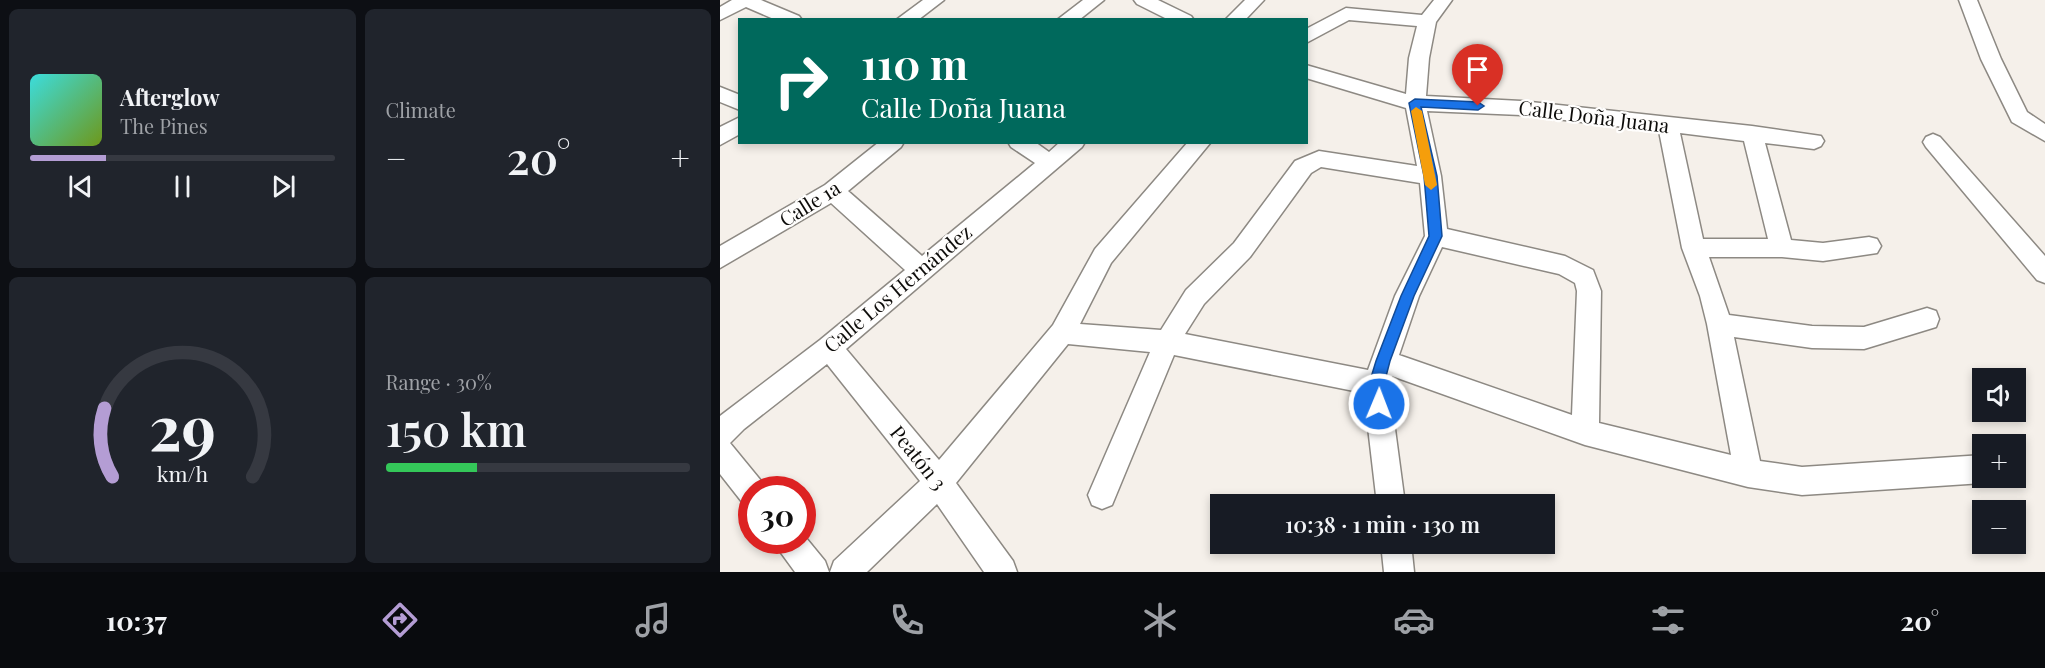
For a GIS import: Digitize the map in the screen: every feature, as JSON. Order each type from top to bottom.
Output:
[{"type":"street","points":[[720,14],[746,0],[788,18]]},
{"type":"street","points":[[908,18],[936,0]]},
{"type":"street","points":[[1069,18],[1095,0]]},
{"type":"street","points":[[1143,0],[1181,18]]},
{"type":"street","points":[[1236,18],[1255,0]]},
{"type":"street","points":[[1390,494],[1380,372],[1407,296],[1436,236],[1430,176],[1415,103],[1419,58],[1427,21],[1443,0]]},
{"type":"street","points":[[1968,0],[1991,59],[2019,117],[2042,135]]},
{"type":"street","points":[[1308,36],[1346,14],[1427,21]]},
{"type":"street","name":"Calle Doña Juana","points":[[1308,71],[1364,90],[1415,103],[1521,108],[1814,141]]},
{"type":"street","points":[[720,94],[738,102]]},
{"type":"street","points":[[720,137],[738,125]]},
{"type":"street","points":[[1668,126],[1694,248],[1712,296],[1719,324],[1748,473]]},
{"type":"street","points":[[1752,133],[1782,248]]},
{"type":"street","points":[[1933,142],[2045,273]]},
{"type":"street","name":"Calle 1a","points":[[720,258],[833,191],[892,144]]},
{"type":"street","points":[[1021,144],[1049,162]]},
{"type":"street","name":"Calle Los Hernández","points":[[725,419],[829,348],[1073,144]]},
{"type":"street","points":[[845,572],[939,482],[1062,333],[1103,256],[1199,144]]},
{"type":"street","points":[[1102,495],[1167,342],[1195,297],[1242,249],[1303,167],[1319,159],[1430,176]]},
{"type":"street","points":[[833,191],[921,270]]},
{"type":"street","points":[[1436,236],[1565,266],[1585,277],[1589,291],[1585,432]]},
{"type":"street","points":[[1694,248],[1782,248],[1823,252],[1869,246]]},
{"type":"street","points":[[1719,324],[1812,337],[1864,338],[1927,319]]},
{"type":"street","points":[[1062,333],[1167,342],[1380,372],[1585,432],[1748,473],[1802,481],[1972,470]]},
{"type":"street","name":"Peatón 3","points":[[829,348],[939,482],[1002,572]]},
{"type":"street","points":[[720,452],[739,476]]},
{"type":"street","points":[[800,554],[814,572]]},
{"type":"street","points":[[1397,554],[1399,572]]},
{"type":"slow traffic","points":[[1416,111],[1431,185]]},
{"type":"route","points":[[1379,404],[1376,384],[1383,361],[1407,296],[1436,236],[1430,176],[1415,103],[1478,106]]}]
